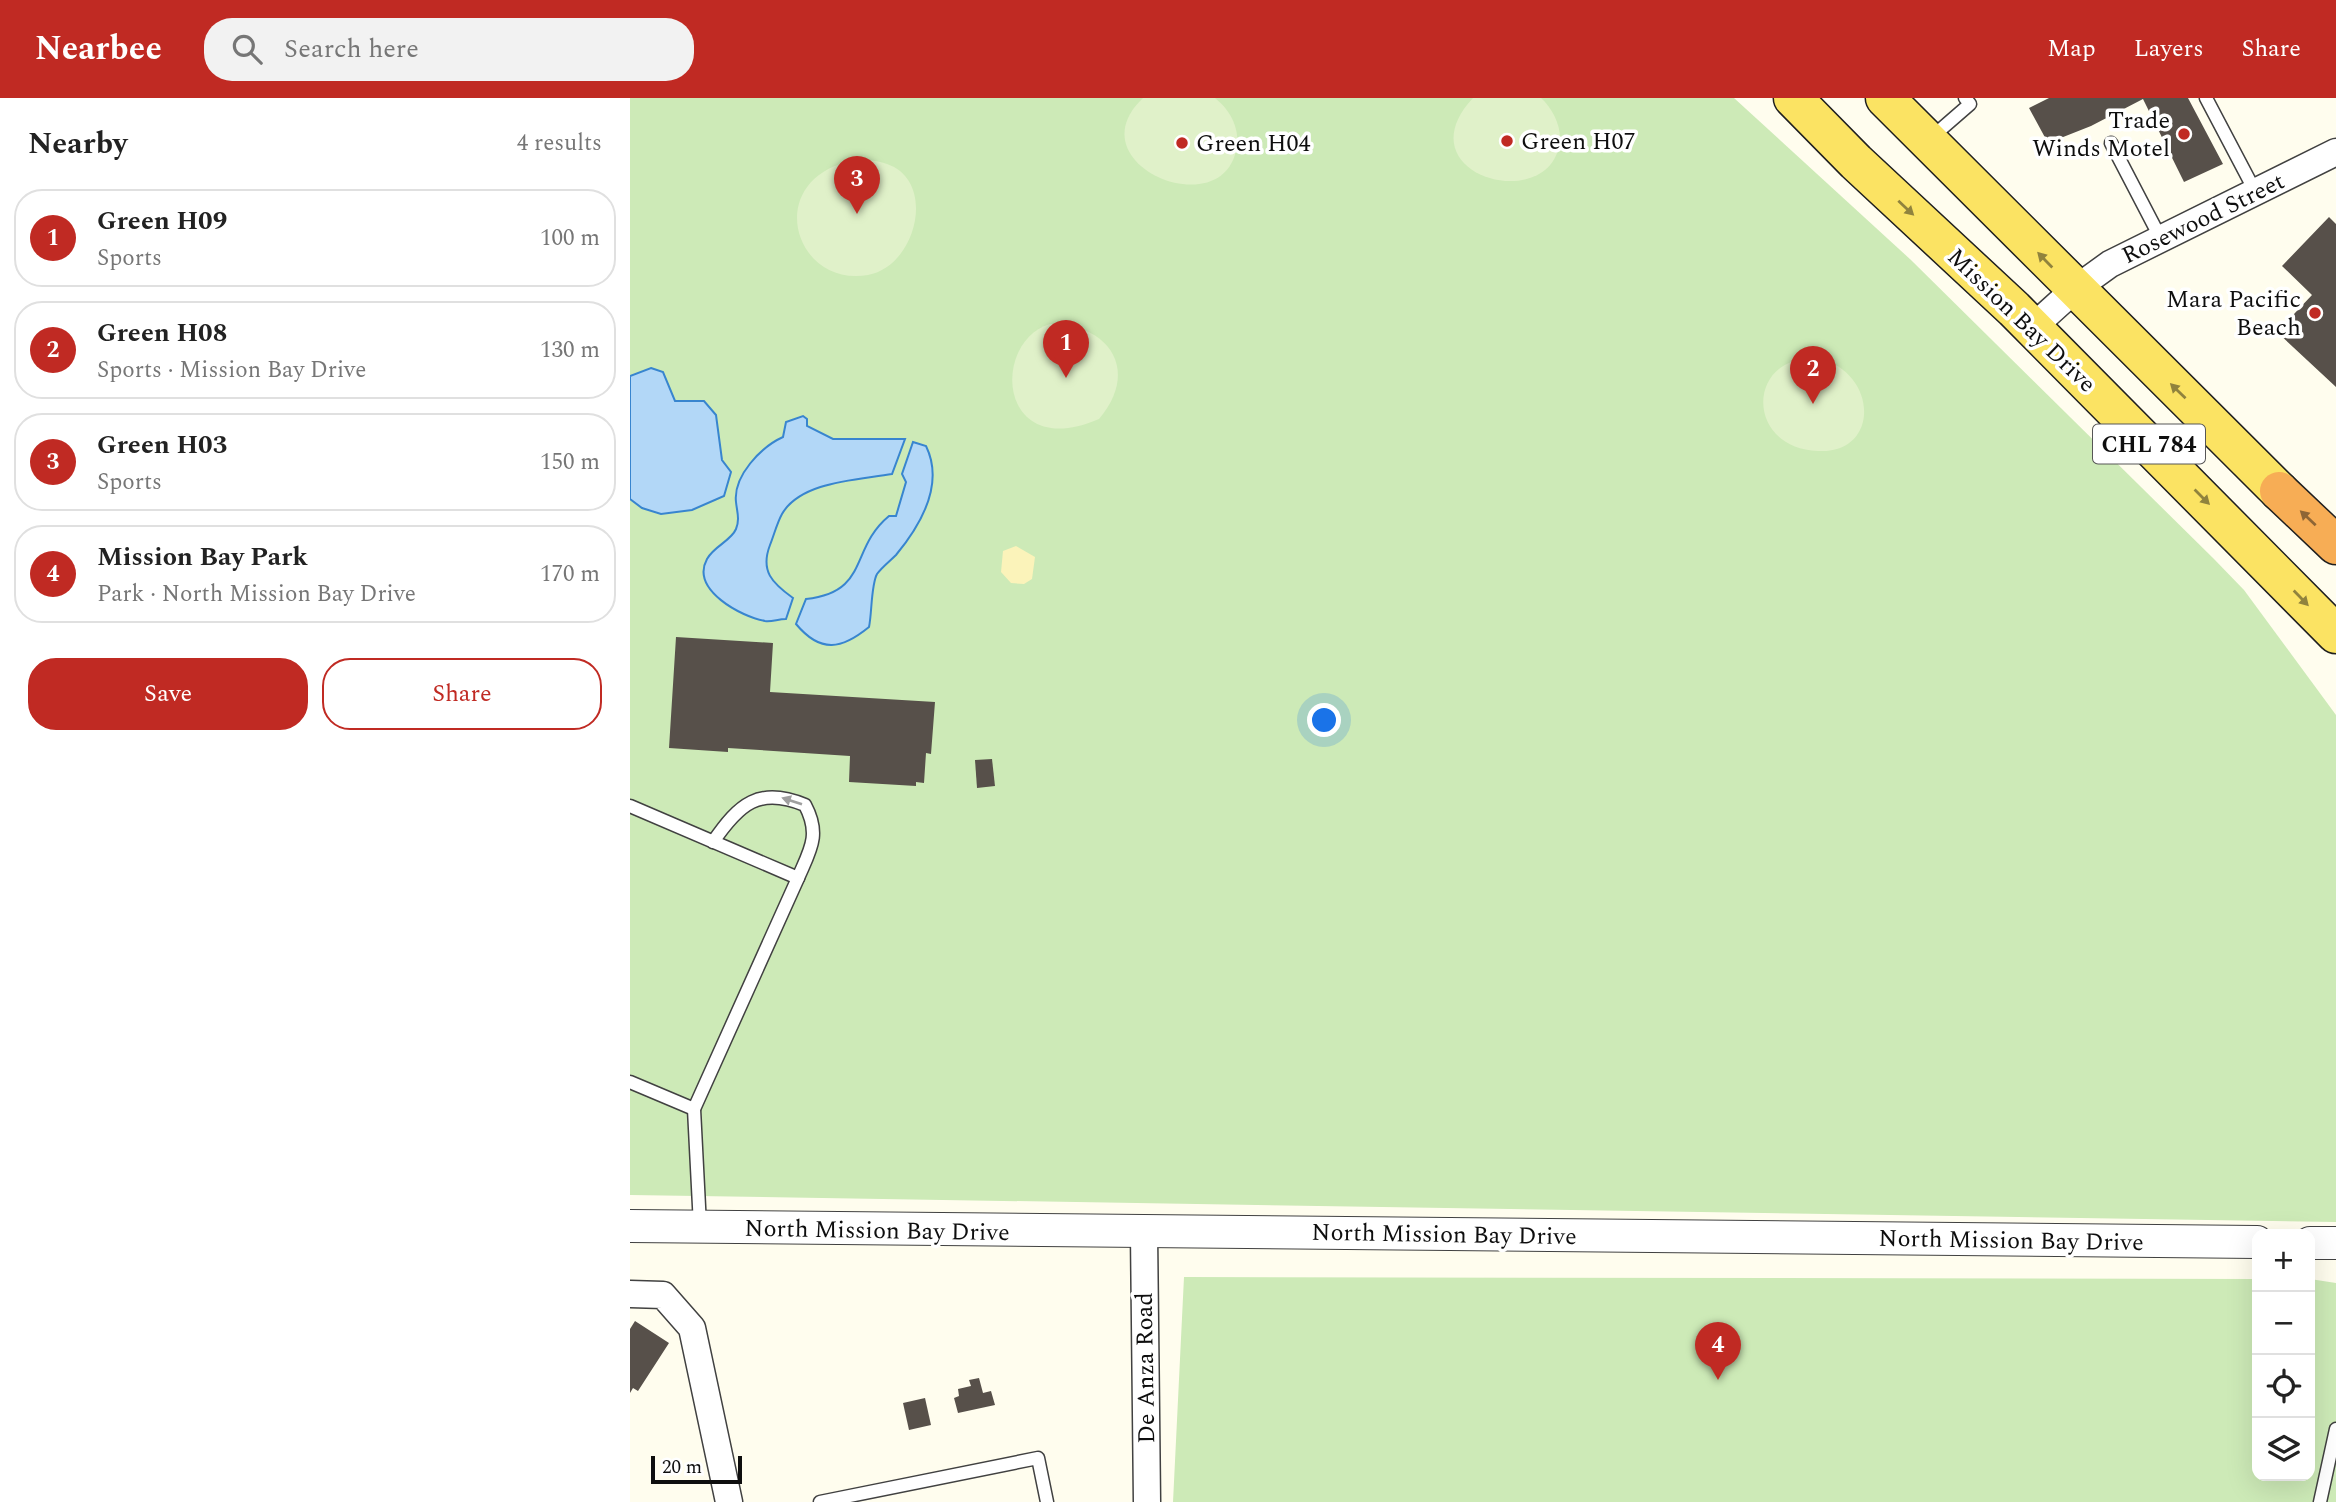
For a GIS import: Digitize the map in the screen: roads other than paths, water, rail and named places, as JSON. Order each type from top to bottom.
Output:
[{"type":"highway","points":[[2279,491],[2336,545]]},
{"type":"main road","points":[[1777,98],[1856,162]]},
{"type":"main road","name":"Mission Bay Drive","points":[[1793,98],[1856,162],[2032,327],[2336,634]]},
{"type":"main road","name":"CHL 784","points":[[1885,98],[2074,290],[2279,491]]},
{"type":"street","name":"Rosewood Street","points":[[2032,327],[2074,290],[2110,264],[2336,152]]},
{"type":"street","name":"North Mission Bay Drive","points":[[630,1226],[2252,1242]]},
{"type":"street","name":"De Anza Road","points":[[1144,1233],[1147,1502]]},
{"type":"street","points":[[2315,1243],[2336,1243]]},
{"type":"street","points":[[630,1294],[663,1296],[692,1328],[729,1502]]},
{"type":"lane","points":[[1927,141],[1970,104],[1965,98]]},
{"type":"lane","points":[[2206,98],[2256,193]]},
{"type":"lane","points":[[2111,143],[2161,239]]},
{"type":"lane","points":[[700,1227],[694,1110],[813,842],[814,822],[805,805],[778,796],[759,797],[727,821],[713,842]]},
{"type":"lane","points":[[630,806],[798,878]]},
{"type":"lane","points":[[630,1082],[694,1110]]},
{"type":"lane","points":[[2320,1502],[2336,1429]]},
{"type":"lane","points":[[820,1502],[1038,1458],[1047,1502]]},
{"type":"water","points":[[651,368],[663,372],[675,401],[704,401],[716,415],[722,460],[731,472],[724,496],[692,510],[661,514],[642,508],[630,499],[630,376]]},
{"type":"water","points":[[803,416],[807,419],[807,426],[833,439],[905,439],[892,474],[816,488],[791,503],[782,514],[766,562],[770,576],[793,598],[786,619],[765,621],[744,614],[721,600],[706,581],[704,570],[710,554],[736,529],[736,492],[744,473],[758,455],[783,437],[786,422]]},
{"type":"water","points":[[913,442],[926,446],[933,475],[931,490],[913,531],[896,555],[877,574],[869,627],[841,644],[823,644],[814,640],[796,624],[806,599],[826,595],[840,588],[857,567],[877,529],[889,516],[896,516],[906,482],[902,474]]},
{"type":"place","name":"Trade Winds Motel","points":[[2184,134]]},
{"type":"place","name":"Green H07","points":[[1507,141]]},
{"type":"place","name":"Green H04","points":[[1182,143]]},
{"type":"place","name":"Green H03","points":[[857,214]]},
{"type":"place","name":"Mara Pacific Beach","points":[[2315,313]]},
{"type":"place","name":"Green H09","points":[[1066,378]]},
{"type":"place","name":"Green H08","points":[[1813,404]]},
{"type":"place","name":"Mission Bay Park","points":[[1718,1380]]}]
